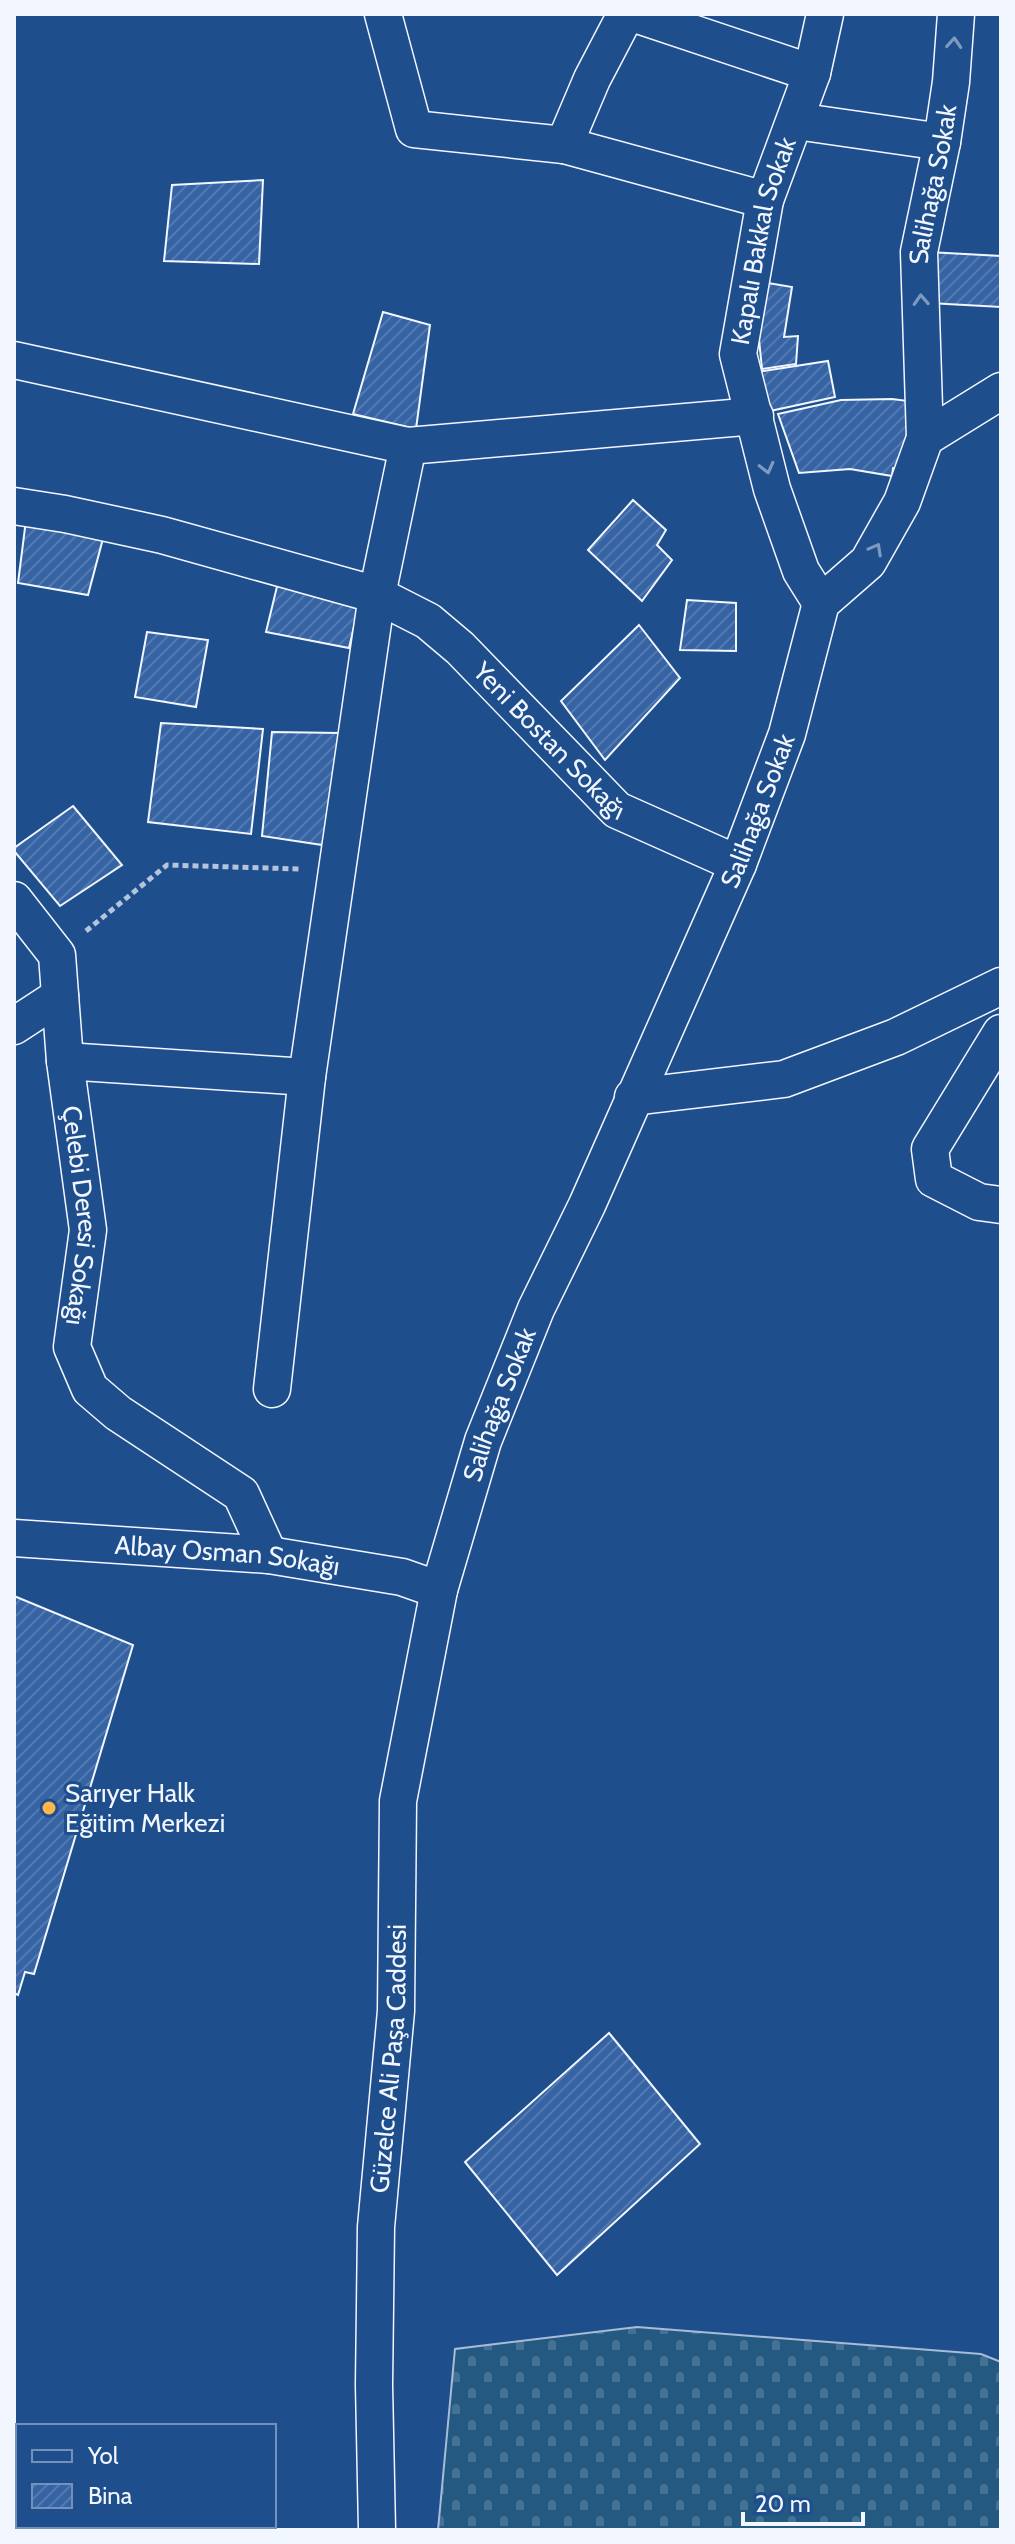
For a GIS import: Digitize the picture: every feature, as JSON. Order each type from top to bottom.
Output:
[{"type":"street","points":[[383,14],[414,129],[564,145],[765,200]]},
{"type":"street","points":[[564,145],[592,79],[626,14]]},
{"type":"street","points":[[635,14],[812,73]]},
{"type":"street","name":"Kapalı Bakkal Sokak","points":[[821,603],[801,571],[772,489],[738,354],[765,200],[812,73],[825,14]]},
{"type":"street","name":"Salihağa Sokak","points":[[439,1590],[483,1441],[536,1309],[587,1205],[738,864],[787,734],[821,603],[868,562],[902,502],[925,438],[919,252],[942,142],[951,82],[956,14]]},
{"type":"street","points":[[796,121],[942,142]]},
{"type":"street","points":[[14,360],[408,446],[755,416]]},
{"type":"street","points":[[925,438],[1001,391]]},
{"type":"street","points":[[272,1389],[307,1077],[377,595],[408,446]]},
{"type":"street","name":"Yeni Bostan Sokağı","points":[[14,506],[162,535],[377,595],[428,621],[460,648],[617,810],[738,864]]},
{"type":"street","points":[[14,900],[57,955]]},
{"type":"street","name":"Çelebi Deresi Sokağı","points":[[57,955],[65,1061],[88,1230],[72,1347],[90,1389],[118,1413],[241,1494],[269,1555]]},
{"type":"street","points":[[633,1097],[784,1079],[896,1037],[1001,986]]},
{"type":"street","points":[[14,1026],[60,996]]},
{"type":"street","points":[[1001,1033],[930,1149],[934,1179],[979,1202],[1001,1205]]},
{"type":"street","points":[[65,1061],[307,1077]]},
{"type":"street","name":"Albay Osman Sokağı","points":[[14,1538],[269,1555],[402,1577],[439,1590]]},
{"type":"street","name":"Güzelce Ali Paşa Caddesi","points":[[377,2530],[374,2385],[376,2227],[396,2011],[398,1801],[439,1590]]},
{"type":"path","points":[[57,955],[167,865],[337,870]]},
{"type":"green space","points":[[637,2327],[981,2354],[1001,2362],[1001,2530],[438,2530],[455,2349]]},
{"type":"building","points":[[263,180],[259,264],[164,261],[172,185]]},
{"type":"building","points":[[928,252],[1001,256],[1001,307],[929,303]]},
{"type":"building","points":[[768,283],[792,287],[784,337],[798,336],[796,364],[762,369],[759,339]]},
{"type":"building","points":[[383,312],[430,325],[416,429],[353,414]]},
{"type":"building","points":[[828,361],[835,397],[770,411],[757,372]]},
{"type":"building","points":[[841,400],[916,402],[906,466],[893,468],[892,476],[850,469],[799,473],[778,414]]},
{"type":"building","points":[[633,500],[666,530],[657,545],[672,560],[642,601],[588,550]]},
{"type":"building","points":[[26,520],[105,531],[88,595],[18,583]]},
{"type":"building","points":[[281,570],[361,597],[349,648],[266,632]]},
{"type":"building","points":[[687,600],[736,603],[736,651],[680,650]]},
{"type":"building","points":[[639,625],[680,678],[605,760],[561,701]]},
{"type":"building","points":[[147,632],[208,640],[196,707],[135,697]]},
{"type":"building","points":[[161,723],[263,729],[251,834],[148,822]]},
{"type":"building","points":[[272,732],[340,733],[329,846],[262,836]]},
{"type":"building","points":[[73,806],[122,865],[60,906],[14,848]]},
{"type":"building","name":"Sarıyer Halk Eğitim Merkezi","points":[[14,1596],[133,1645],[34,1974],[25,1972],[18,1995],[14,1993]]},
{"type":"building","points":[[609,2033],[700,2144],[557,2275],[465,2162]]},
{"type":"place","name":"Sarıyer Halk Eğitim Merkezi","points":[[49,1808]]}]
